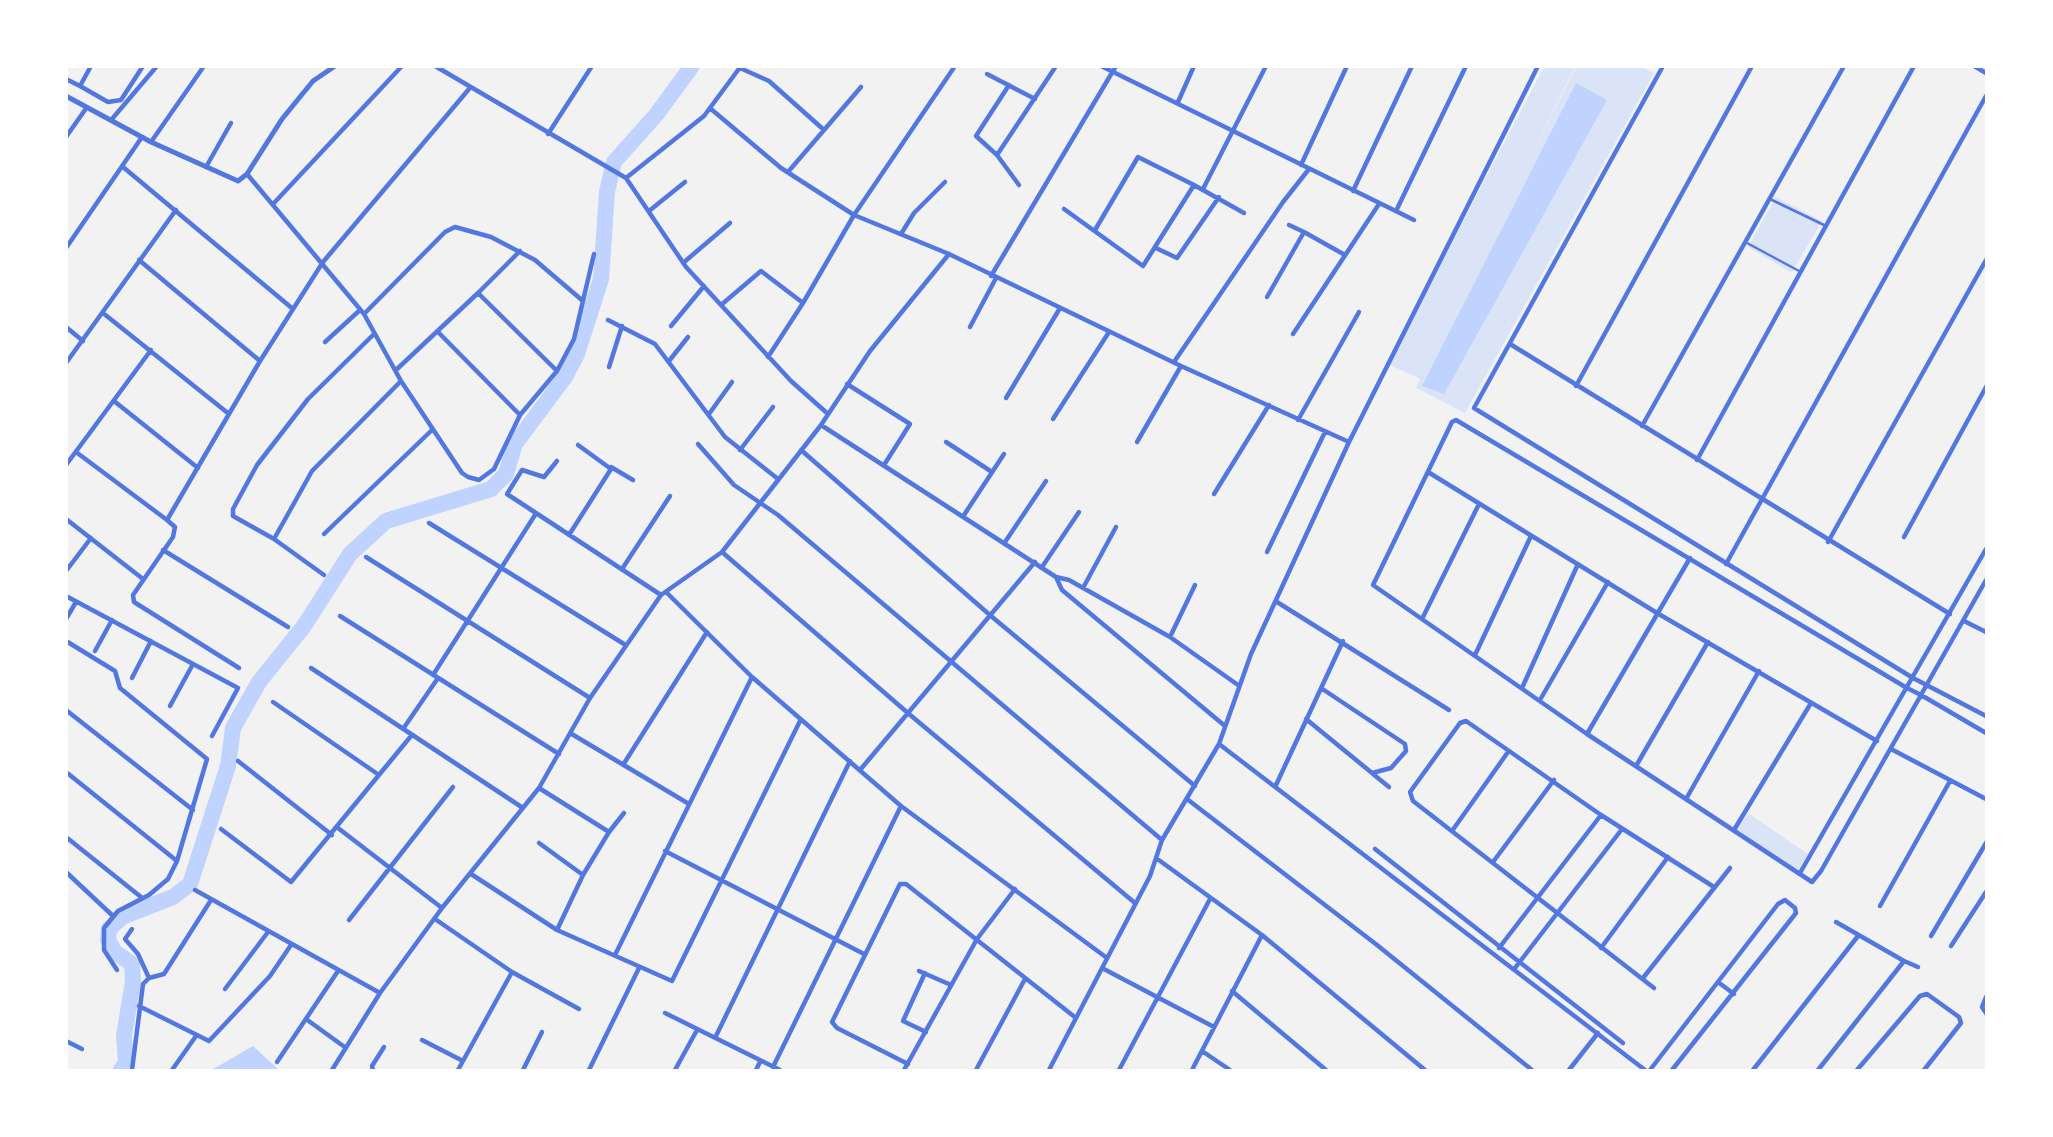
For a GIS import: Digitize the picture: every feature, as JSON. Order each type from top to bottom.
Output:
[{"type":"street","points":[[80,86],[91,66]]},
{"type":"street","points":[[66,79],[108,102],[121,100],[143,66]]},
{"type":"street","points":[[112,119],[157,66]]},
{"type":"street","points":[[151,142],[204,66]]},
{"type":"street","points":[[66,96],[151,142],[238,181],[247,174],[282,119],[313,80],[335,66]]},
{"type":"street","points":[[274,204],[402,66]]},
{"type":"street","points":[[435,66],[469,89],[624,176],[683,263],[768,357],[828,414]]},
{"type":"street","points":[[548,134],[592,66]]},
{"type":"street","points":[[768,357],[854,215],[955,66]]},
{"type":"street","points":[[997,155],[1056,66]]},
{"type":"street","points":[[1101,66],[1236,130],[1414,220]]},
{"type":"street","points":[[970,327],[1026,217],[1116,66]]},
{"type":"street","points":[[1178,102],[1194,66]]},
{"type":"street","points":[[1203,189],[1236,130],[1266,66]]},
{"type":"street","points":[[1301,165],[1346,66]]},
{"type":"street","points":[[1353,191],[1412,66]]},
{"type":"street","points":[[1396,211],[1466,66]]},
{"type":"street","points":[[1049,1070],[1150,876],[1162,840],[1219,744],[1238,685],[1349,442],[1538,66]]},
{"type":"street","points":[[1576,386],[1752,66]]},
{"type":"street","points":[[1642,426],[1772,200],[1844,66]]},
{"type":"street","points":[[1697,460],[1914,66]]},
{"type":"street","points":[[1975,66],[1986,73]]},
{"type":"street","points":[[624,176],[711,108],[740,67],[769,81],[824,130]]},
{"type":"street","points":[[1661,67],[1475,404],[1475,411],[1926,686],[1986,716]]},
{"type":"street","points":[[986,74],[1035,99]]},
{"type":"street","points":[[1009,85],[976,133],[977,140],[997,155],[1019,185]]},
{"type":"street","points":[[788,172],[861,87]]},
{"type":"street","points":[[167,520],[260,360],[323,262],[469,89]]},
{"type":"street","points":[[1726,564],[1986,96]]},
{"type":"street","points":[[66,137],[87,107]]},
{"type":"street","points":[[711,108],[788,172],[854,215],[949,254],[1181,366],[1349,442]]},
{"type":"street","points":[[206,167],[231,123]]},
{"type":"street","points":[[66,248],[142,137]]},
{"type":"street","points":[[1096,230],[1133,161],[1138,158],[1147,160],[1219,197],[1244,213]]},
{"type":"street","points":[[123,167],[293,309]]},
{"type":"street","points":[[1174,362],[1283,202],[1309,169]]},
{"type":"street","points":[[247,174],[362,312],[401,381],[433,429],[468,477],[479,480],[494,469],[520,415],[557,371],[574,339],[594,254]]},
{"type":"street","points":[[649,211],[685,182]]},
{"type":"street","points":[[901,234],[914,213],[945,182]]},
{"type":"street","points":[[1064,209],[1140,265],[1146,264],[1194,185]]},
{"type":"street","points":[[1156,248],[1177,258],[1219,197]]},
{"type":"street","points":[[1772,200],[1827,227]]},
{"type":"street","points":[[1293,334],[1379,204]]},
{"type":"street","points":[[66,363],[176,209]]},
{"type":"street","points":[[683,263],[730,223]]},
{"type":"street","points":[[1289,225],[1345,255]]},
{"type":"street","points":[[325,342],[362,312],[445,232],[455,227],[491,237],[520,251],[535,260],[583,301]]},
{"type":"street","points":[[1267,297],[1305,232]]},
{"type":"street","points":[[1747,243],[1802,272]]},
{"type":"street","points":[[396,370],[439,333],[520,251]]},
{"type":"street","points":[[332,1070],[380,993],[442,908],[538,788],[590,698],[661,595],[722,552],[821,425],[847,384],[894,321],[949,254]]},
{"type":"street","points":[[139,260],[260,360]]},
{"type":"street","points":[[1828,542],[1986,260]]},
{"type":"street","points":[[721,305],[761,271],[803,303]]},
{"type":"street","points":[[671,326],[704,286]]},
{"type":"street","points":[[478,293],[557,371]]},
{"type":"street","points":[[1006,398],[1060,308]]},
{"type":"street","points":[[1298,420],[1359,312]]},
{"type":"street","points":[[103,313],[229,414]]},
{"type":"street","points":[[608,320],[655,344],[725,437],[778,479]]},
{"type":"street","points":[[609,367],[622,326]]},
{"type":"street","points":[[66,327],[83,341]]},
{"type":"street","points":[[1053,419],[1109,332]]},
{"type":"street","points":[[439,333],[520,415]]},
{"type":"street","points":[[324,575],[274,540],[233,516],[233,509],[257,466],[308,399],[374,334]]},
{"type":"street","points":[[670,361],[688,337]]},
{"type":"street","points":[[1510,344],[1828,542],[1950,614]]},
{"type":"street","points":[[66,465],[151,350]]},
{"type":"street","points":[[1137,442],[1181,366]]},
{"type":"street","points":[[274,540],[312,471],[401,381]]},
{"type":"street","points":[[709,414],[732,383]]},
{"type":"street","points":[[847,384],[910,424],[884,465]]},
{"type":"street","points":[[1904,537],[1986,387]]},
{"type":"street","points":[[114,401],[198,468]]},
{"type":"street","points":[[1214,494],[1269,405]]},
{"type":"street","points":[[740,450],[773,407]]},
{"type":"street","points":[[1986,580],[1964,621],[1926,686],[1921,695],[1891,749],[1814,881],[1587,734],[1373,585],[1452,422],[1456,420],[1907,688],[1921,695],[1986,733]]},
{"type":"street","points":[[821,425],[1056,577],[1083,588],[1170,637],[1238,685]]},
{"type":"street","points":[[324,534],[433,429]]},
{"type":"street","points":[[1267,552],[1325,432]]},
{"type":"street","points":[[946,442],[992,472]]},
{"type":"street","points":[[698,444],[725,477],[760,502],[952,661],[1162,840]]},
{"type":"street","points":[[578,445],[633,480]]},
{"type":"street","points":[[801,450],[991,616],[1195,786]]},
{"type":"street","points":[[76,452],[167,520],[175,531],[132,598],[134,602],[239,668]]},
{"type":"street","points":[[964,515],[1004,454]]},
{"type":"street","points":[[557,461],[544,477],[522,470],[508,491],[508,496],[661,595]]},
{"type":"street","points":[[569,535],[611,467]]},
{"type":"street","points":[[1427,472],[1657,613],[1877,741]]},
{"type":"street","points":[[1005,542],[1046,481]]},
{"type":"street","points":[[622,569],[670,496]]},
{"type":"street","points":[[1422,619],[1479,504]]},
{"type":"street","points":[[1042,567],[1080,512]]},
{"type":"street","points":[[402,729],[467,620],[535,515]]},
{"type":"street","points":[[66,519],[144,579]]},
{"type":"street","points":[[429,523],[625,644]]},
{"type":"street","points":[[1083,588],[1116,527]]},
{"type":"street","points":[[1475,655],[1531,536]]},
{"type":"street","points":[[66,571],[92,538]]},
{"type":"street","points":[[163,550],[288,626]]},
{"type":"street","points":[[1800,873],[1986,550]]},
{"type":"street","points":[[722,552],[909,714],[1135,903]]},
{"type":"street","points":[[366,557],[590,698]]},
{"type":"street","points":[[1587,734],[1690,558]]},
{"type":"street","points":[[860,769],[1035,562]]},
{"type":"street","points":[[1522,688],[1578,564]]},
{"type":"street","points":[[1056,577],[1062,590],[1225,726]]},
{"type":"street","points":[[1540,700],[1608,582]]},
{"type":"street","points":[[1170,637],[1195,585]]},
{"type":"street","points":[[667,593],[800,721],[901,806],[1107,958]]},
{"type":"street","points":[[66,596],[238,688],[212,736]]},
{"type":"street","points":[[66,619],[76,601]]},
{"type":"street","points":[[1277,602],[1449,710]]},
{"type":"street","points":[[340,616],[559,754]]},
{"type":"street","points":[[95,651],[112,620]]},
{"type":"street","points":[[1964,621],[1986,632]]},
{"type":"street","points":[[623,765],[707,632]]},
{"type":"street","points":[[66,641],[116,671],[120,688],[207,759],[177,861],[168,879],[113,916],[104,928],[102,941],[106,955],[117,970]]},
{"type":"street","points":[[132,678],[151,641]]},
{"type":"street","points":[[1276,786],[1343,641]]},
{"type":"street","points":[[1636,766],[1708,642]]},
{"type":"street","points":[[170,706],[194,664]]},
{"type":"street","points":[[311,668],[523,808]]},
{"type":"street","points":[[1686,799],[1759,671]]},
{"type":"street","points":[[615,955],[752,677]]},
{"type":"street","points":[[1321,688],[1405,744],[1406,751],[1391,768],[1372,773]]},
{"type":"street","points":[[273,702],[379,775]]},
{"type":"street","points":[[1734,830],[1811,703]]},
{"type":"street","points":[[66,710],[193,810]]},
{"type":"street","points":[[1306,719],[1389,787]]},
{"type":"street","points":[[1654,988],[1452,831],[1410,797],[1410,792],[1462,720],[1554,780],[1622,829],[1714,887]]},
{"type":"street","points":[[471,874],[557,930],[668,981],[676,978],[800,721]]},
{"type":"street","points":[[569,733],[689,804]]},
{"type":"street","points":[[221,829],[291,882],[411,736]]},
{"type":"street","points":[[1219,744],[1648,1070],[1778,904],[1785,900],[1796,908],[1796,913],[1672,1070]]},
{"type":"street","points":[[1891,749],[1986,799]]},
{"type":"street","points":[[1452,831],[1509,751]]},
{"type":"street","points":[[237,761],[332,835]]},
{"type":"street","points":[[715,1038],[850,761]]},
{"type":"street","points":[[66,772],[177,861]]},
{"type":"street","points":[[1493,862],[1554,780]]},
{"type":"street","points":[[1880,906],[1950,781]]},
{"type":"street","points":[[349,920],[453,787]]},
{"type":"street","points":[[538,788],[609,832]]},
{"type":"street","points":[[1187,799],[1377,945],[1532,1070]]},
{"type":"street","points":[[774,1067],[901,806]]},
{"type":"street","points":[[557,930],[583,875],[609,832],[624,814]]},
{"type":"street","points":[[1496,953],[1601,815]]},
{"type":"street","points":[[338,828],[442,908]]},
{"type":"street","points":[[1515,968],[1622,829]]},
{"type":"street","points":[[66,837],[142,897]]},
{"type":"street","points":[[538,843],[583,875]]},
{"type":"street","points":[[1931,936],[1986,843]]},
{"type":"street","points":[[1375,849],[1623,1043]]},
{"type":"street","points":[[665,851],[864,954]]},
{"type":"street","points":[[1601,948],[1668,857]]},
{"type":"street","points":[[1156,858],[1262,935],[1424,1070]]},
{"type":"street","points":[[1643,978],[1730,868]]},
{"type":"street","points":[[66,872],[113,916]]},
{"type":"street","points":[[908,1064],[833,1026],[833,1018],[900,884],[906,884],[1076,1018]]},
{"type":"street","points":[[904,1070],[977,939],[1015,889]]},
{"type":"street","points":[[195,890],[380,993]]},
{"type":"street","points":[[1951,946],[1986,892]]},
{"type":"street","points":[[1119,1070],[1210,899]]},
{"type":"street","points":[[132,1070],[143,984],[149,978],[164,974],[212,900]]},
{"type":"street","points":[[435,919],[512,972],[579,1009]]},
{"type":"street","points":[[1836,922],[1918,967]]},
{"type":"street","points":[[132,929],[125,939],[138,954],[149,978]]},
{"type":"street","points":[[225,989],[268,932]]},
{"type":"street","points":[[1192,1070],[1262,935]]},
{"type":"street","points":[[1753,1070],[1858,936]]},
{"type":"street","points":[[139,1006],[206,1042],[212,1039],[270,976],[291,945]]},
{"type":"street","points":[[1818,1070],[1904,961]]},
{"type":"street","points":[[589,1070],[639,968]]},
{"type":"street","points":[[1102,968],[1214,1027]]},
{"type":"street","points":[[277,1062],[338,971]]},
{"type":"street","points":[[458,1070],[512,972]]},
{"type":"street","points":[[926,1032],[903,1021],[922,972],[951,985]]},
{"type":"street","points":[[976,1070],[1026,978]]},
{"type":"street","points":[[1718,982],[1734,994]]},
{"type":"street","points":[[1231,991],[1326,1070]]},
{"type":"street","points":[[1857,1070],[1920,996],[1927,994],[1959,1017],[1961,1023],[1924,1070]]},
{"type":"street","points":[[1985,1012],[1982,1007],[1986,998]]},
{"type":"street","points":[[665,1013],[780,1070]]},
{"type":"street","points":[[306,1018],[346,1048]]},
{"type":"street","points":[[675,1070],[698,1030]]},
{"type":"street","points":[[523,1070],[542,1032]]},
{"type":"street","points":[[1569,1070],[1598,1033]]},
{"type":"street","points":[[172,1070],[196,1037]]},
{"type":"street","points":[[422,1040],[463,1061]]},
{"type":"street","points":[[66,1041],[82,1049]]},
{"type":"street","points":[[373,1070],[372,1066],[384,1046]]},
{"type":"street","points":[[1202,1051],[1230,1070]]},
{"type":"street","points":[[756,1070],[760,1062]]},
{"type":"shaded area","points":[[1544,67],[1575,67],[1519,180],[1576,67],[1642,67],[1654,73],[1465,413],[1416,388],[1420,379],[1388,364]]},
{"type":"shaded area","points":[[1776,197],[1822,221],[1792,273],[1748,247]]},
{"type":"shaded area","points":[[1748,813],[1808,854],[1798,871],[1737,830]]},
{"type":"water","points":[[1576,83],[1607,100],[1444,394],[1422,386]]},
{"type":"water","points":[[253,1046],[279,1070],[210,1070],[217,1067]]},
{"type":"waterway","points":[[121,1070],[126,1063],[124,1036],[133,981],[132,964],[115,952],[108,940],[109,929],[122,917],[173,897],[190,884],[228,766],[233,728],[259,682],[304,626],[350,554],[386,521],[491,489],[506,474],[515,444],[565,377],[577,354],[601,279],[607,192],[614,162],[656,115],[692,66]]}]
